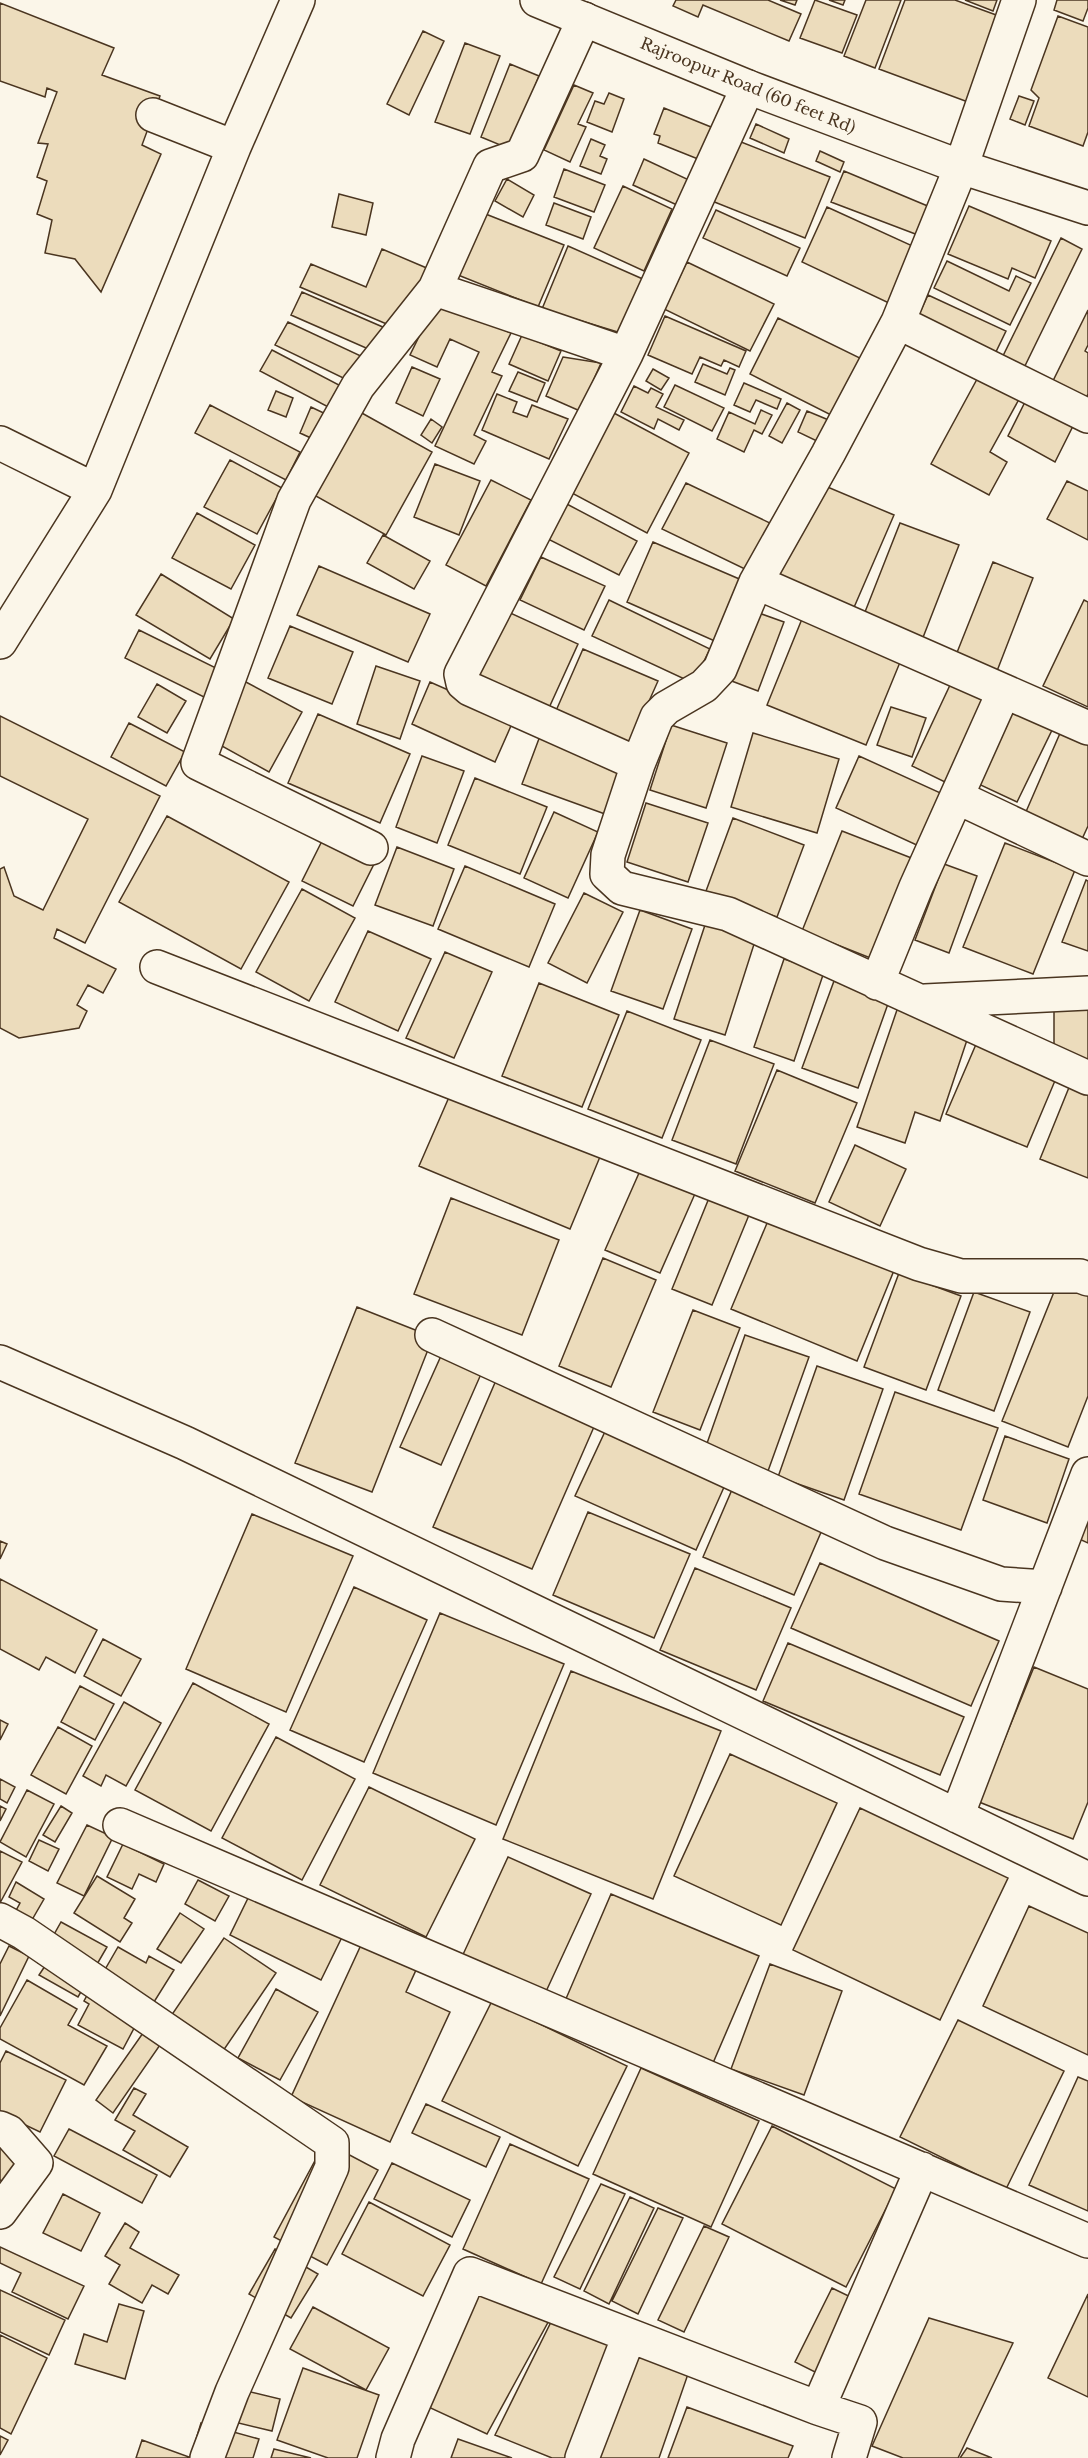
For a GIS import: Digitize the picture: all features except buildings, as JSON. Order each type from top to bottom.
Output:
[{"type":"street","points":[[0,642],[95,490],[234,147],[298,0]]},
{"type":"street","name":"Rajroopur Road (60 feet Rd)","points":[[537,0],[748,87],[961,167],[1088,208]]},
{"type":"street","points":[[1019,0],[961,167],[898,322],[828,454],[756,582],[720,669],[704,686],[666,708],[657,717],[638,764],[608,855],[607,873],[622,888],[728,914],[1088,1078]]},
{"type":"street","points":[[371,848],[198,763],[294,500],[358,386],[435,289],[490,166],[522,155],[584,19]]},
{"type":"street","points":[[638,764],[470,689],[463,683],[461,674],[626,354],[748,87]]},
{"type":"street","points":[[153,114],[234,147]]},
{"type":"street","points":[[435,289],[626,354]]},
{"type":"street","points":[[898,322],[1088,416]]},
{"type":"street","points":[[0,443],[95,490]]},
{"type":"street","points":[[756,582],[1088,728]]},
{"type":"street","points":[[877,983],[916,887],[1004,691]]},
{"type":"street","points":[[957,797],[1088,859]]},
{"type":"street","points":[[157,967],[919,1264],[961,1276],[1080,1276],[1088,1279]]},
{"type":"street","points":[[919,1002],[1088,993]]},
{"type":"street","points":[[432,1335],[885,1543],[1001,1584],[1045,1587]]},
{"type":"street","points":[[0,1362],[196,1448],[1088,1879]]},
{"type":"street","points":[[957,1816],[1088,1474]]},
{"type":"street","points":[[120,1825],[1088,2241]]},
{"type":"street","points":[[0,1920],[24,1933],[332,2143],[332,2167],[232,2392],[207,2458]]},
{"type":"street","points":[[0,2128],[9,2132],[36,2163],[0,2212]]},
{"type":"street","points":[[818,2408],[922,2169]]},
{"type":"street","points":[[393,2458],[398,2439],[470,2274],[818,2408],[860,2422],[849,2458]]},
{"type":"street","points":[[582,2458],[629,2336]]}]
